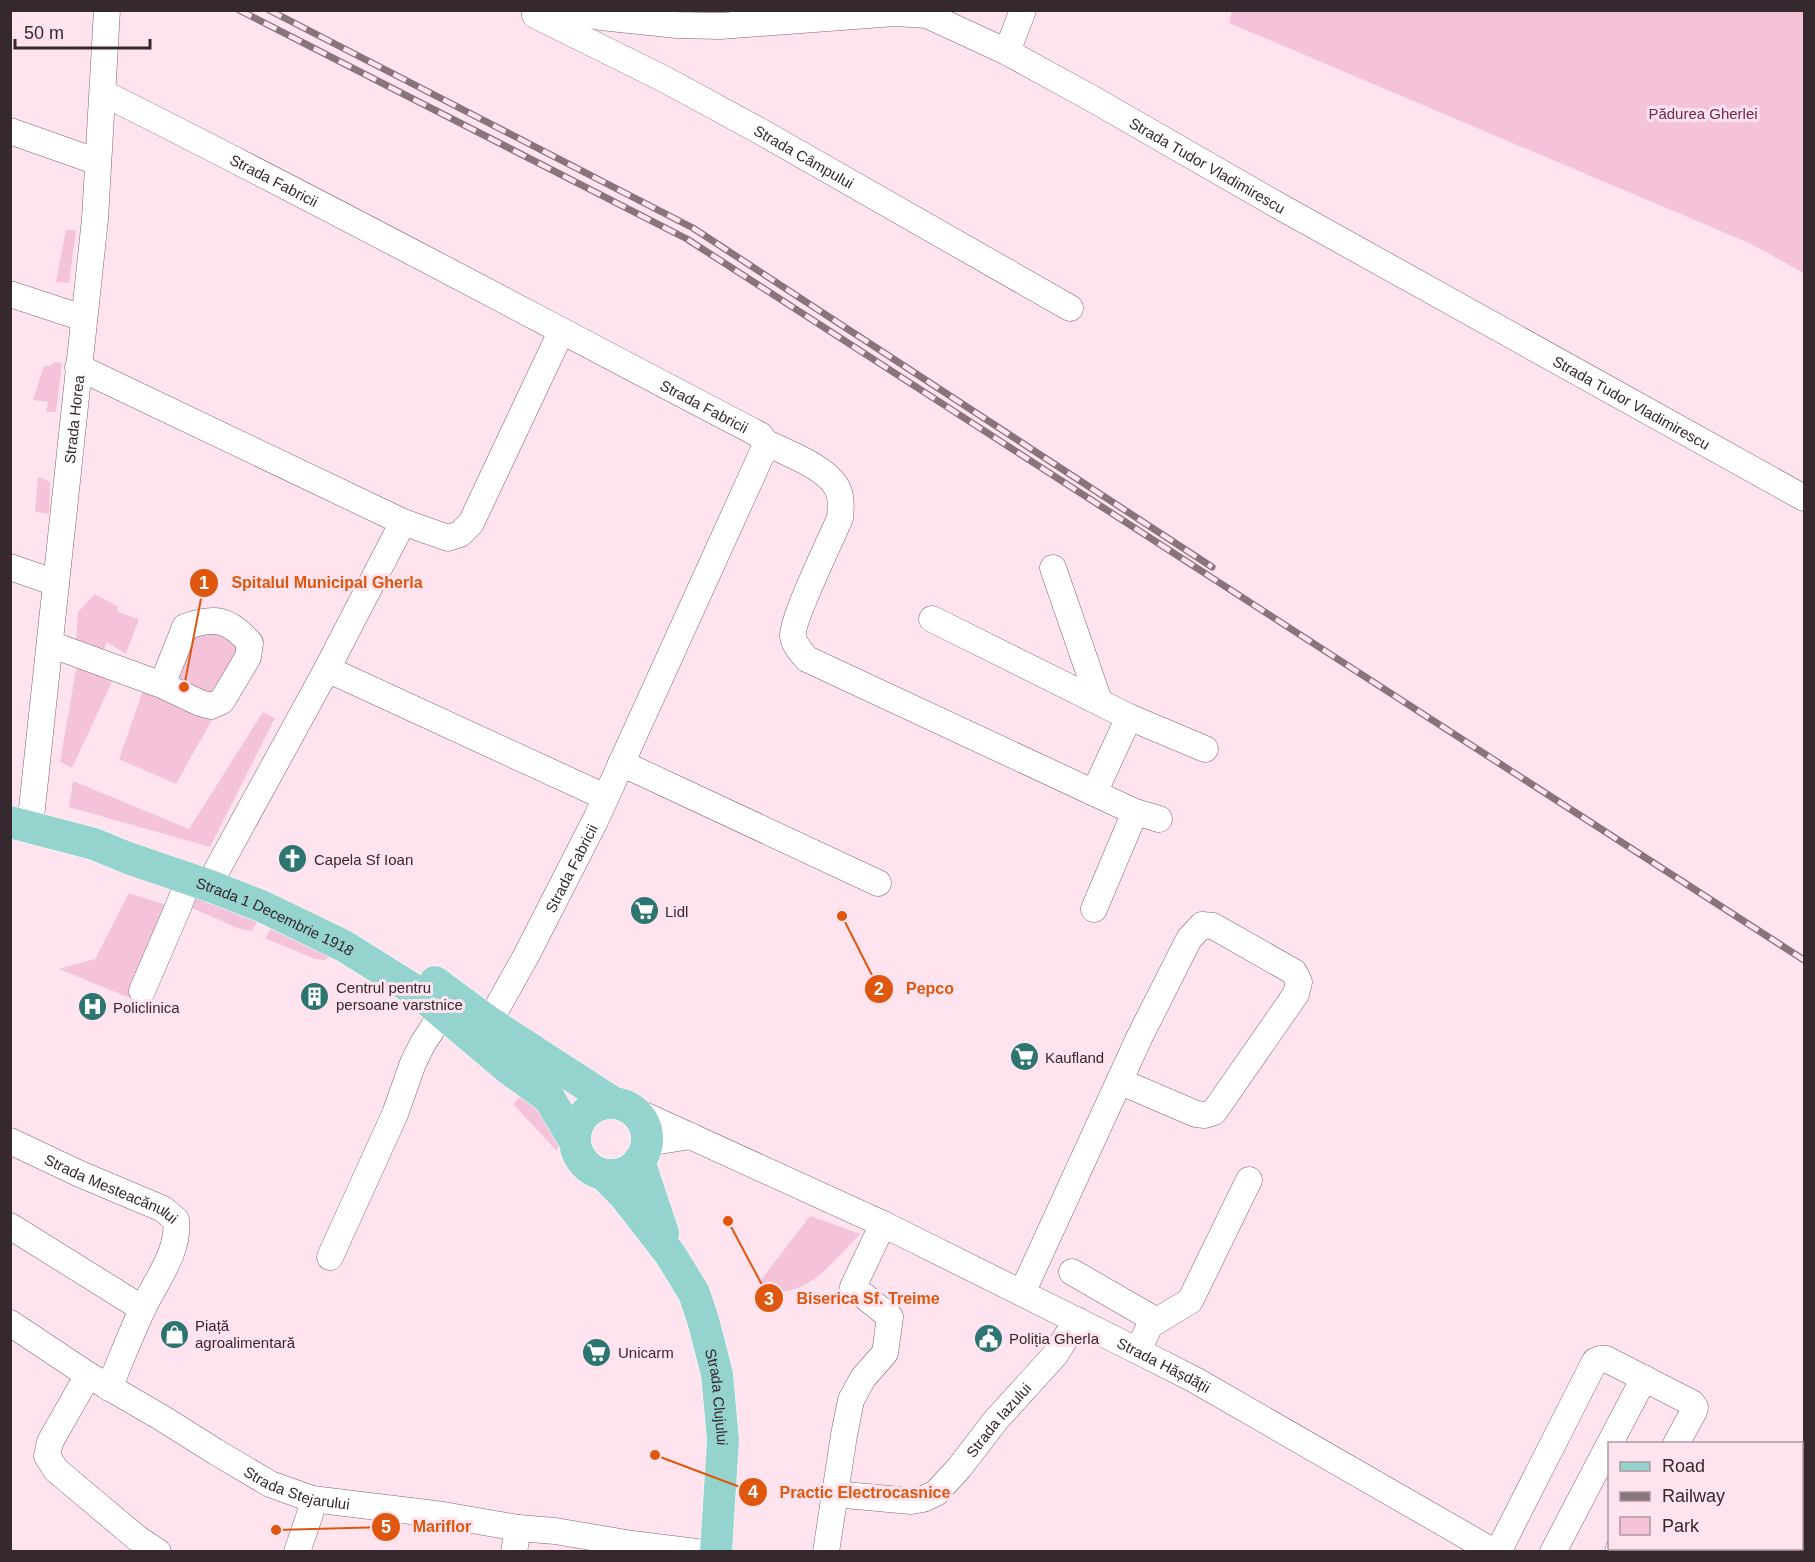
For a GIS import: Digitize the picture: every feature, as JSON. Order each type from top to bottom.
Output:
[{"type":"main road","name":"Strada 1 Decembrie 1918","points":[[20,825],[94,844],[132,844],[206,878],[266,889],[373,943],[434,981],[447,1004]]},
{"type":"main road","name":"Strada Clujului","points":[[447,1004],[489,1022],[622,1106],[644,1124],[646,1133],[643,1152],[646,1179],[670,1254]]},
{"type":"main road","name":"Strada Clujului","points":[[447,1004],[509,1069],[549,1098],[574,1140],[576,1149],[586,1166],[604,1175],[624,1195],[670,1254],[694,1293],[717,1374],[723,1440],[716,1551]]},
{"type":"main road","points":[[574,1140],[575,1130],[585,1113],[593,1107],[603,1103],[622,1106]]},
{"type":"main road","points":[[604,1175],[623,1173],[643,1152]]},
{"type":"street","name":"Strada Horea","points":[[20,825],[50,644],[95,219],[107,10]]},
{"type":"street","name":"Strada Tudor Vladimirescu","points":[[563,10],[601,18],[677,25],[720,26],[871,14],[927,15],[1007,52],[1091,98],[1279,206],[1804,498]]},
{"type":"street","points":[[1007,52],[1023,10]]},
{"type":"street","name":"Strada Câmpului","points":[[534,12],[758,130],[1070,308]]},
{"type":"street","name":"Strada Fabricii","points":[[103,93],[398,244],[760,435],[765,442],[765,447],[605,797],[526,956],[489,1022]]},
{"type":"street","points":[[10,131],[98,162]]},
{"type":"street","points":[[10,294],[84,318]]},
{"type":"street","points":[[78,367],[403,522],[448,538],[459,534],[471,523],[561,332]]},
{"type":"street","points":[[765,442],[823,472],[837,487],[841,502],[840,518],[792,633],[795,644],[807,659],[1135,812],[1159,819]]},
{"type":"street","points":[[142,991],[179,905],[206,878],[327,669],[403,522]]},
{"type":"street","points":[[10,567],[56,583]]},
{"type":"street","points":[[1053,568],[1099,701]]},
{"type":"street","points":[[932,619],[1129,717],[1205,749]]},
{"type":"street","points":[[50,644],[162,685]]},
{"type":"street","points":[[327,669],[605,797]]},
{"type":"street","points":[[1094,793],[1129,717]]},
{"type":"street","points":[[621,763],[878,882]]},
{"type":"street","points":[[1094,909],[1135,812]]},
{"type":"street","points":[[1022,1293],[1119,1081],[1189,939],[1202,925],[1213,926],[1294,972],[1299,982],[1296,994],[1214,1112],[1205,1115],[1196,1114],[1119,1081]]},
{"type":"street","points":[[330,1257],[395,1114],[413,1063],[447,1004]]},
{"type":"street","points":[[489,1022],[509,1069]]},
{"type":"street","name":"Strada Hășdății","points":[[622,1106],[883,1224],[1196,1380],[1496,1551]]},
{"type":"street","points":[[643,1152],[691,1136]]},
{"type":"street","name":"Strada Mesteacănului","points":[[10,1141],[163,1209],[176,1220],[177,1231],[166,1265],[143,1309],[99,1382],[50,1442],[47,1456],[56,1470],[141,1547]]},
{"type":"street","points":[[1138,1351],[1150,1324],[1190,1301],[1249,1180]]},
{"type":"street","points":[[826,1551],[851,1400],[863,1378],[885,1353],[887,1345],[890,1317],[853,1287],[883,1224]]},
{"type":"street","points":[[10,1226],[143,1309]]},
{"type":"street","points":[[1072,1272],[1157,1321]]},
{"type":"street","name":"Strada Iazului","points":[[834,1494],[911,1501],[936,1493],[959,1468],[996,1420],[1055,1355],[1077,1320]]},
{"type":"street","name":"Strada Stejarului","points":[[10,1323],[99,1382],[270,1484],[312,1499],[443,1515],[516,1540],[555,1531],[632,1544],[696,1551]]},
{"type":"street","points":[[1496,1551],[1595,1361],[1606,1359],[1692,1403],[1695,1407],[1677,1442]]},
{"type":"street","points":[[1610,1442],[1644,1378]]},
{"type":"street","points":[[1553,1551],[1608,1446]]},
{"type":"street","points":[[297,1551],[310,1514],[312,1499]]},
{"type":"green space","name":"Pădurea Gherlei","points":[[1232,10],[1804,11],[1804,273],[1749,243],[1229,23]]},
{"type":"green space","points":[[66,230],[76,230],[69,283],[56,282]]},
{"type":"green space","points":[[55,362],[62,363],[56,412],[46,412],[48,402],[33,400],[44,366],[50,366]]},
{"type":"green space","points":[[38,477],[50,482],[49,514],[35,512]]},
{"type":"green space","points":[[95,594],[117,606],[118,612],[139,619],[126,654],[107,642],[103,652],[76,641],[78,612]]},
{"type":"green space","points":[[224,630],[234,642],[239,654],[214,700],[213,718],[176,784],[119,759],[144,688],[192,637]]},
{"type":"green space","points":[[77,664],[112,682],[72,768],[60,762]]},
{"type":"green space","points":[[263,712],[275,718],[210,847],[69,807],[73,781],[189,829]]},
{"type":"green space","points":[[129,893],[172,907],[130,998],[59,969],[95,959]]},
{"type":"green space","points":[[195,893],[257,910],[257,922],[252,931],[240,929],[186,904]]},
{"type":"green space","points":[[277,919],[330,956],[325,960],[315,959],[265,938]]},
{"type":"green space","points":[[528,1093],[559,1143],[557,1151],[513,1104],[523,1094]]},
{"type":"green space","points":[[810,1216],[860,1234],[817,1277],[797,1288],[783,1291],[758,1284]]},
{"type":"railway","points":[[239,10],[687,239],[1804,960]]},
{"type":"railway","points":[[269,10],[693,228],[1212,567]]},
{"type":"place","name":"Spitalul Municipal Gherla","points":[[184,687]]},
{"type":"place","name":"Capela Sf Ioan","points":[[293,859]]},
{"type":"place","name":"Lidl","points":[[644,911]]},
{"type":"place","name":"Pepco","points":[[842,916]]},
{"type":"place","name":"Centrul pentru persoane varstnice","points":[[315,996]]},
{"type":"place","name":"Policlinica","points":[[92,1007]]},
{"type":"place","name":"Kaufland","points":[[1024,1057]]},
{"type":"place","name":"Biserica Sf. Treime","points":[[728,1221]]},
{"type":"place","name":"Piață agroalimentară","points":[[174,1334]]},
{"type":"place","name":"Poliția Gherla","points":[[988,1338]]},
{"type":"place","name":"Unicarm","points":[[597,1352]]},
{"type":"place","name":"Practic Electrocasnice","points":[[655,1455]]},
{"type":"place","name":"Mariflor","points":[[276,1530]]}]
